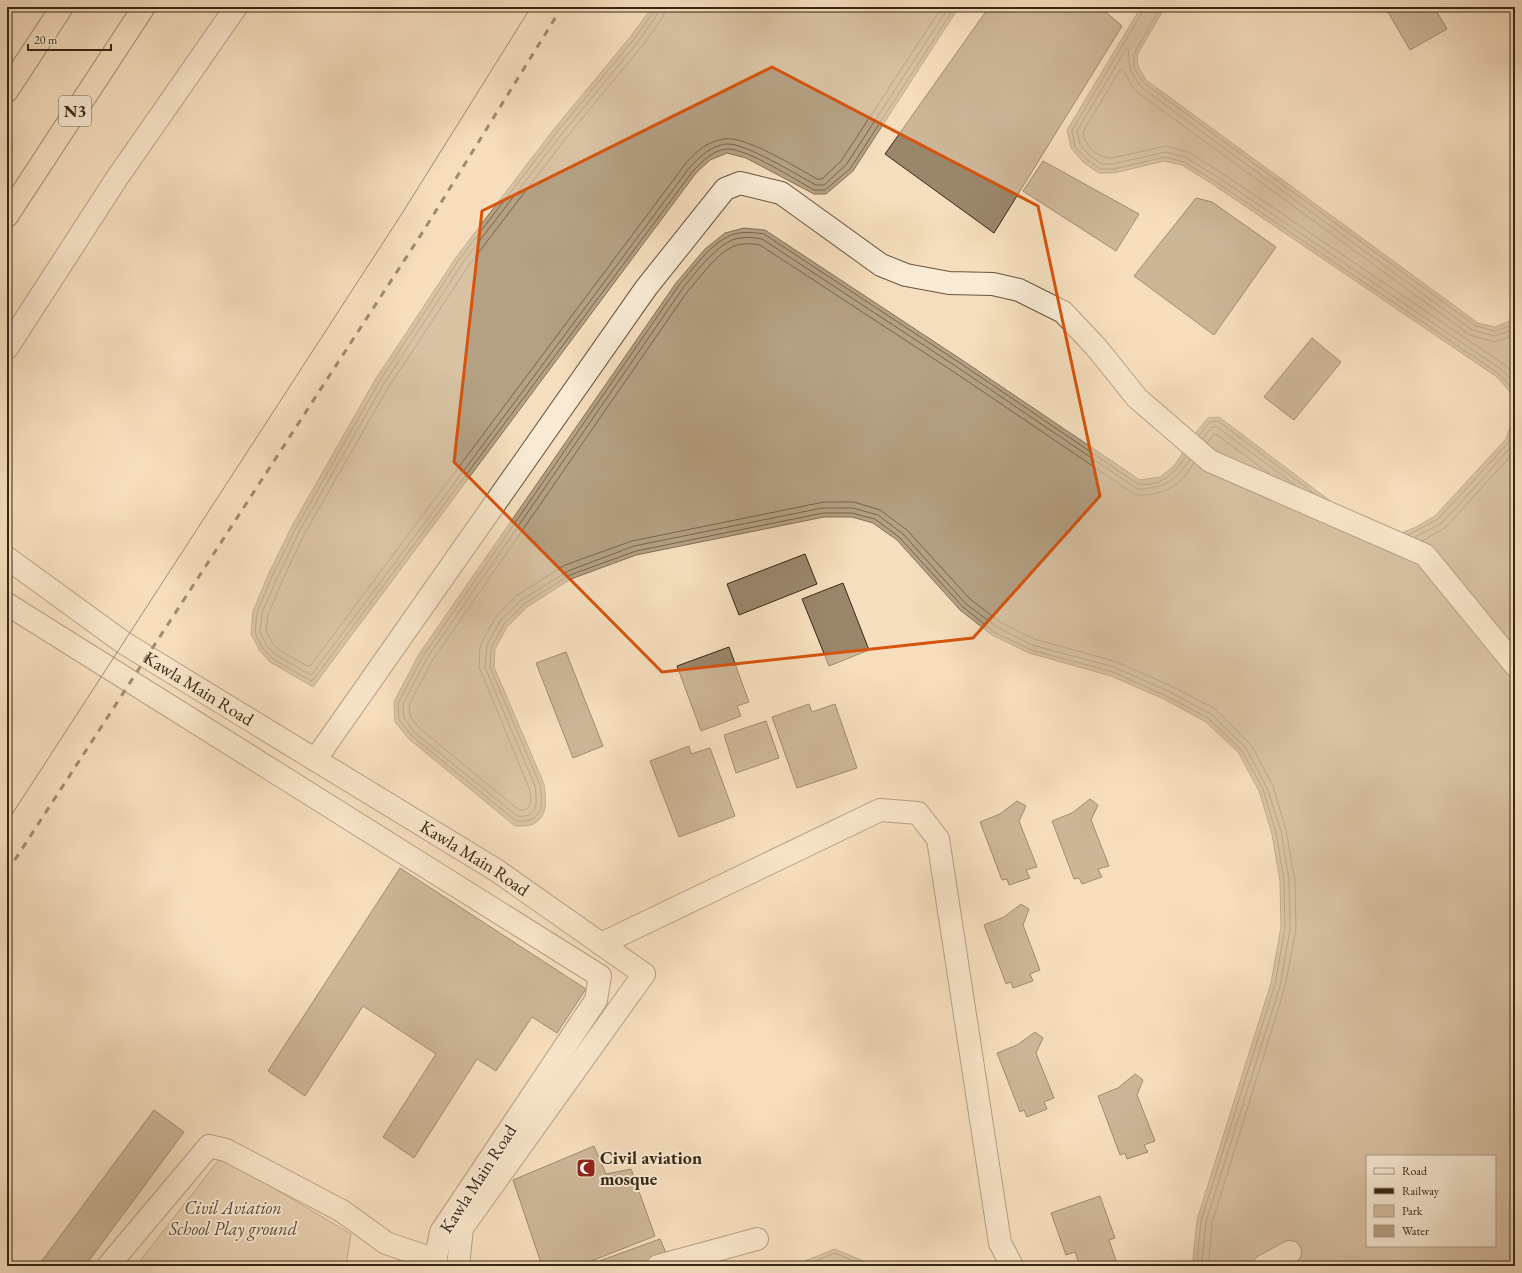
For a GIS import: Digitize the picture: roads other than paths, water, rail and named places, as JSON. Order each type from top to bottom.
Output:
[{"type":"highway","points":[[7,91],[62,7]]},
{"type":"highway","name":"N3","points":[[7,216],[144,7]]},
{"type":"street","points":[[7,348],[117,178],[236,7]]},
{"type":"street","points":[[315,760],[646,288],[726,189],[740,183],[781,193],[881,265],[906,275],[949,283],[993,284],[1019,290],[1063,312],[1096,347],[1137,398],[1210,461],[1426,555],[1515,664]]},
{"type":"street","name":"Kawla Main Road","points":[[7,558],[124,643],[496,870],[644,974],[462,1228],[458,1266]]},
{"type":"street","name":"Kawla Main Road","points":[[7,604],[600,976],[596,1000],[441,1232],[435,1263]]},
{"type":"street","points":[[602,944],[880,810],[918,812],[938,839],[1000,1243],[1012,1266]]},
{"type":"street","points":[[108,1266],[209,1146],[226,1150],[342,1211],[386,1243],[435,1263]]},
{"type":"street","points":[[658,1266],[757,1239]]},
{"type":"street","points":[[1264,1266],[1290,1252]]},
{"type":"water","points":[[652,7],[959,7],[853,171],[826,194],[814,194],[746,158],[727,153],[710,160],[696,173],[313,687],[270,662],[260,651],[251,634],[253,611],[269,573],[292,526],[375,380],[457,256],[554,129],[631,36]]},
{"type":"water","points":[[1141,7],[1165,7],[1137,55],[1138,66],[1146,80],[1478,323],[1495,327],[1515,319],[1515,412],[1512,394],[1497,377],[1214,185],[1182,165],[1164,161],[1114,173],[1099,173],[1084,163],[1071,148],[1067,130]]},
{"type":"water","points":[[744,228],[765,230],[1140,480],[1160,477],[1174,466],[1198,430],[1208,418],[1219,417],[1374,534],[1394,536],[1416,527],[1435,516],[1506,439],[1515,413],[1515,1266],[1194,1266],[1193,1259],[1197,1220],[1271,983],[1281,927],[1280,881],[1272,834],[1259,791],[1238,752],[1206,722],[1164,699],[1111,676],[1029,653],[992,635],[960,610],[897,540],[873,523],[852,517],[824,517],[636,555],[571,579],[527,607],[507,627],[495,649],[494,667],[544,784],[546,802],[544,813],[537,822],[531,825],[515,826],[409,739],[395,722],[394,702],[419,654],[676,283],[705,249],[725,233]]},
{"type":"water","points":[[835,1249],[875,1266],[792,1266]]},
{"type":"tram line","points":[[7,822],[401,215],[531,7]]},
{"type":"railway","points":[[7,872],[424,230],[562,7]]},
{"type":"place","name":"Civil aviation mosque","points":[[586,1168]]},
{"type":"park label","name":"Civil Aviation School Play ground","points":[[233,1218]]}]
